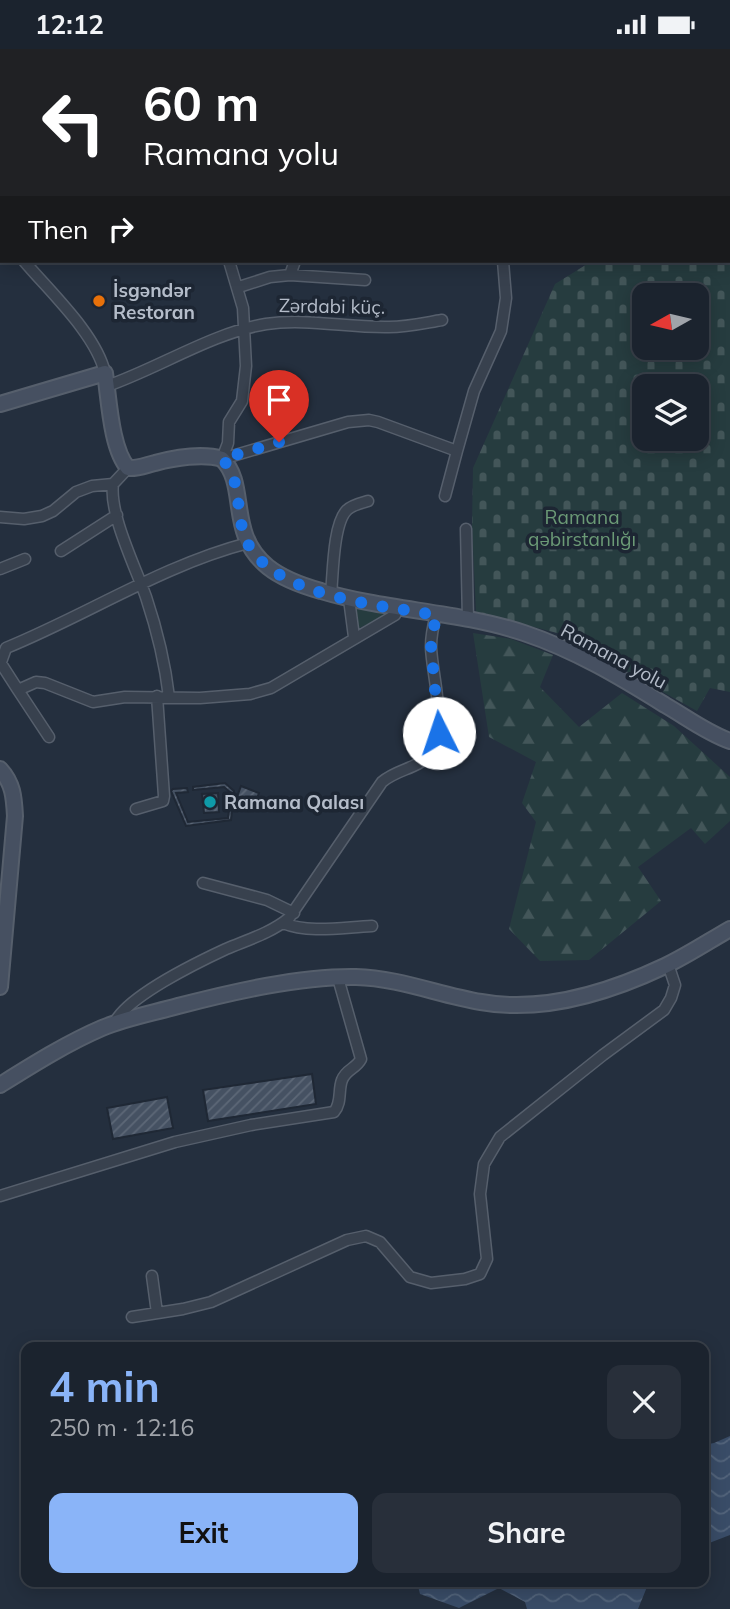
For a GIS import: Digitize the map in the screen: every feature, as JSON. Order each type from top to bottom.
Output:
[{"type":"street","points":[[26,263],[91,340],[101,356],[117,445],[121,459],[128,468]]},
{"type":"street","points":[[222,459],[228,443],[229,422],[242,401],[246,366],[245,329],[239,287],[230,263]]},
{"type":"street","points":[[290,275],[294,263]]},
{"type":"street","points":[[445,496],[474,391],[500,331],[506,298],[503,263]]},
{"type":"street","points":[[239,287],[270,277],[290,275],[365,280]]},
{"type":"street","name":"Zərdabi küç.","points":[[0,404],[142,374],[245,329],[290,322],[389,327],[442,320]]},
{"type":"street","points":[[169,697],[158,638],[111,496],[113,484],[128,468],[196,458],[222,459],[348,422],[369,420],[457,451]]},
{"type":"street","name":"Ramana yolu","points":[[222,459],[233,474],[240,520],[248,543],[258,557],[280,576],[349,599],[523,632],[574,653],[730,741]]},
{"type":"street","points":[[0,517],[24,519],[42,516],[53,511],[76,492],[92,486],[113,484]]},
{"type":"street","points":[[331,594],[336,540],[342,517],[348,509],[368,501]]},
{"type":"street","points":[[61,551],[117,515]]},
{"type":"street","points":[[466,529],[468,620]]},
{"type":"street","points":[[48,737],[0,662],[3,644],[38,635],[81,611],[212,552],[248,543]]},
{"type":"street","points":[[0,569],[25,559]]},
{"type":"street","points":[[349,599],[354,637]]},
{"type":"street","points":[[18,690],[36,682],[45,683],[93,702],[125,697],[200,698],[260,693],[395,615],[398,608]]},
{"type":"street","points":[[114,1024],[121,1011],[165,982],[283,923],[294,913],[382,782],[392,773],[418,764],[433,748],[439,733],[431,646],[436,615]]},
{"type":"street","points":[[136,809],[163,801],[164,796],[157,696]]},
{"type":"street","points":[[0,769],[10,783],[14,800],[15,836],[5,885],[0,987]]},
{"type":"street","points":[[203,883],[267,900],[294,913]]},
{"type":"street","points":[[283,923],[294,928],[307,929],[372,926]]},
{"type":"street","points":[[0,1086],[86,1036],[114,1024],[223,996],[338,978],[379,979],[479,1002],[527,1005],[606,989],[668,964],[730,929]]},
{"type":"street","points":[[132,1317],[211,1301],[347,1240],[366,1236],[380,1242],[410,1277],[431,1283],[465,1279],[480,1273],[486,1259],[480,1194],[484,1164],[500,1137],[664,1010],[675,985],[668,964]]},
{"type":"street","points":[[0,1195],[175,1142],[251,1125],[329,1115],[334,1112],[338,1108],[344,1075],[358,1065],[361,1059],[338,978]]},
{"type":"street","points":[[152,1276],[157,1313]]},
{"type":"green space","name":"Ramana qəbirstanlığı","points":[[589,263],[730,263],[730,692],[710,688],[697,711],[557,633],[476,612],[472,526],[473,468],[555,284]]},
{"type":"green space","points":[[355,605],[384,611],[385,616],[357,629]]},
{"type":"green space","points":[[473,633],[511,639],[553,655],[540,687],[579,727],[622,693],[674,726],[730,777],[730,821],[705,844],[691,828],[638,867],[661,901],[589,960],[540,961],[509,929],[536,822],[522,803],[536,762],[489,737]]},
{"type":"water","points":[[730,1436],[730,1535],[709,1543],[709,1444]]},
{"type":"water","points":[[418,1587],[647,1587],[638,1609],[527,1609],[525,1602],[499,1588],[459,1608],[420,1594]]},
{"type":"building","points":[[225,783],[234,791],[231,820],[186,826],[171,791],[187,788],[188,792],[176,793],[188,822],[228,818],[231,793],[224,787],[193,790],[193,787]]},
{"type":"building","points":[[241,786],[259,793],[255,803],[237,797]]},
{"type":"building","points":[[218,793],[219,812],[204,813],[202,794]]},
{"type":"building","points":[[312,1074],[316,1104],[208,1121],[203,1090]]},
{"type":"building","points":[[167,1097],[173,1128],[113,1139],[107,1108]]},
{"type":"place","name":"İsgəndər Restoran","points":[[99,301]]},
{"type":"place","name":"Ramana Qalası","points":[[210,802]]},
{"type":"route","points":[[279,442],[222,459],[233,474],[240,520],[248,543],[258,557],[280,576],[349,599],[436,615],[431,646],[439,733]]}]
